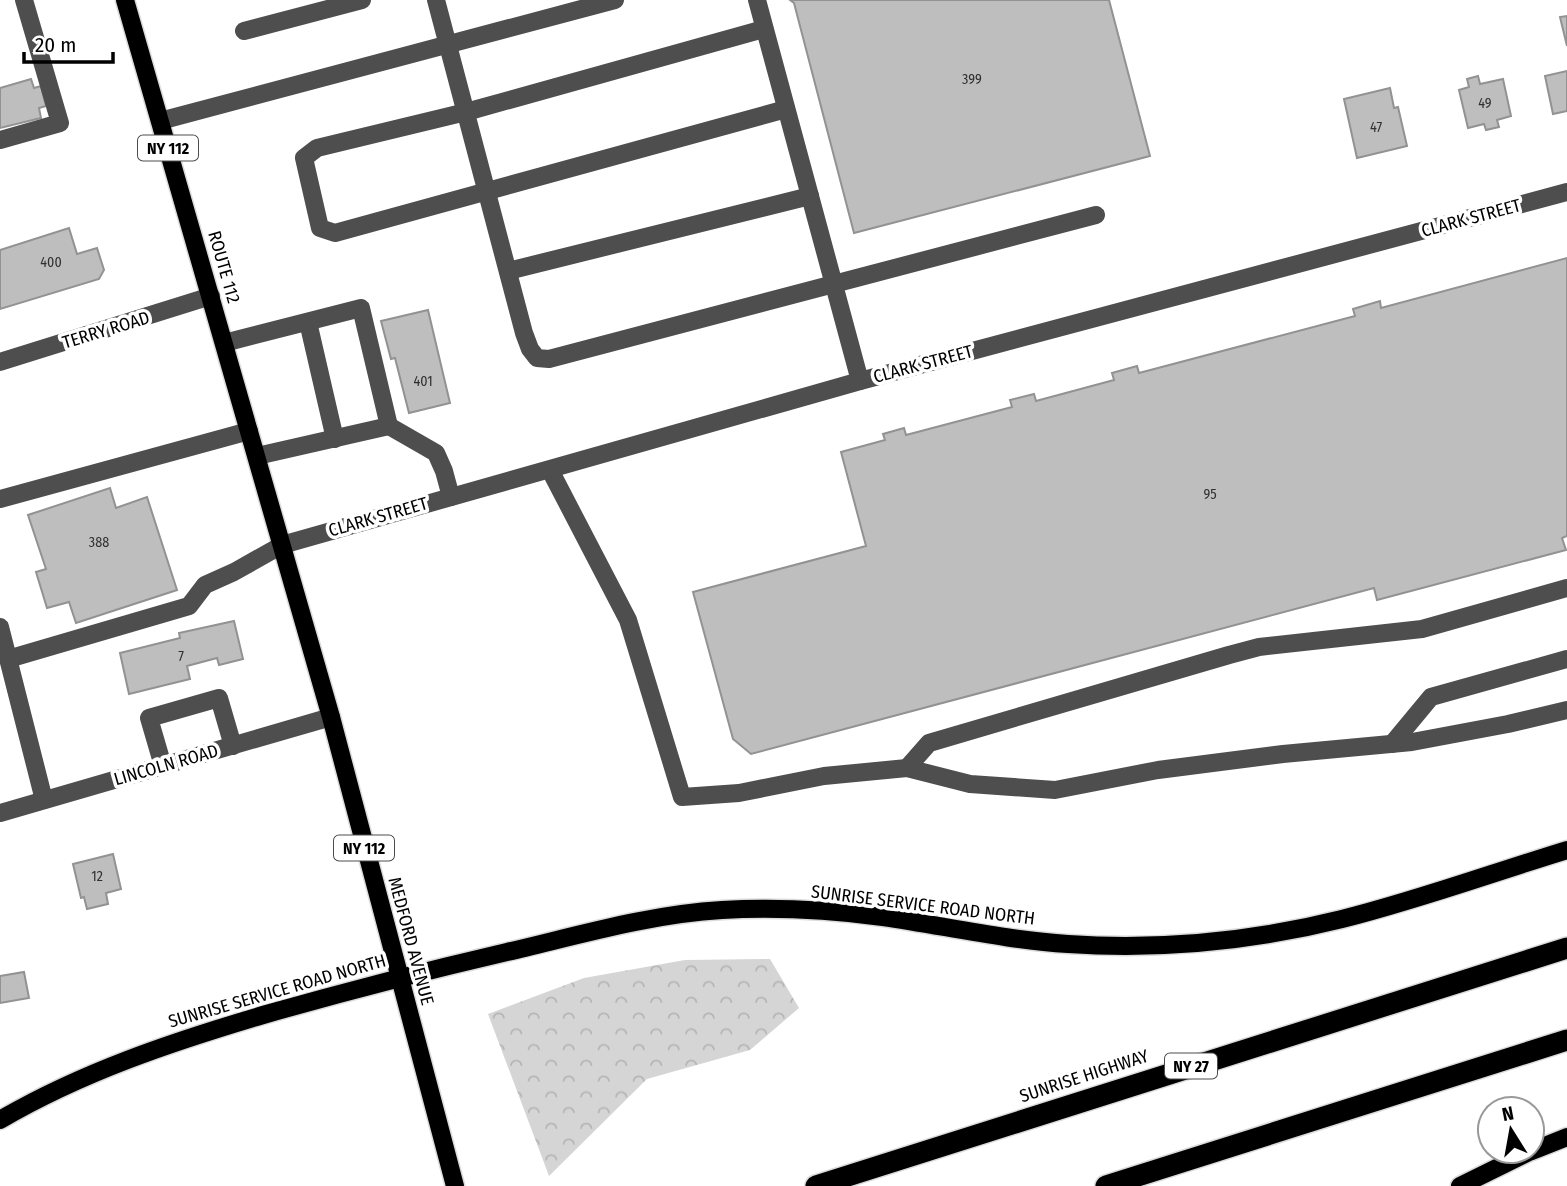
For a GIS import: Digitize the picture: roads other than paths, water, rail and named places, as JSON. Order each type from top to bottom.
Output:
[{"type":"highway","name":"SUNRISE HIGHWAY","points":[[816,1186],[1567,948]]},
{"type":"highway","points":[[1106,1186],[1567,1040]]},
{"type":"main road","name":"ROUTE 112","points":[[125,0],[282,545]]},
{"type":"main road","name":"MEDFORD AVENUE","points":[[282,545],[331,717],[455,1186]]},
{"type":"main road","name":"SUNRISE SERVICE ROAD NORTH","points":[[0,1120],[86,1075],[206,1032],[400,978],[616,927],[717,910],[790,910],[881,917],[1016,939],[1070,944],[1180,943],[1235,938],[1340,919],[1567,850]]},
{"type":"main road","points":[[1546,1146],[1567,1138]]},
{"type":"main road","points":[[1460,1186],[1503,1165]]},
{"type":"street","points":[[0,140],[60,123],[24,0]]},
{"type":"street","points":[[244,31],[362,0]]},
{"type":"street","points":[[436,0],[530,349],[537,358],[549,359],[1096,215]]},
{"type":"street","points":[[160,121],[615,0]]},
{"type":"street","points":[[757,0],[860,381]]},
{"type":"street","points":[[764,29],[466,112],[317,148],[304,158],[320,228],[335,233],[786,109]]},
{"type":"street","name":"CLARK STREET","points":[[8,659],[189,606],[205,585],[282,545],[860,381],[1567,192]]},
{"type":"street","points":[[508,271],[810,196]]},
{"type":"street","name":"TERRY ROAD","points":[[0,362],[211,296]]},
{"type":"street","points":[[224,343],[361,308],[389,426]]},
{"type":"street","points":[[308,322],[335,439]]},
{"type":"street","points":[[257,456],[389,426],[436,453],[451,497]]},
{"type":"street","points":[[0,499],[249,430]]},
{"type":"street","points":[[550,470],[628,620],[682,797],[739,793],[824,776],[906,768],[970,784],[1055,790],[1158,770],[1392,744],[1508,724],[1567,710]]},
{"type":"street","points":[[906,768],[929,743],[1259,647],[1422,629],[1567,588]]},
{"type":"street","points":[[0,627],[44,800]]},
{"type":"street","points":[[1392,744],[1431,697],[1567,659]]},
{"type":"street","points":[[163,766],[149,718],[219,698],[233,746]]},
{"type":"street","name":"LINCOLN ROAD","points":[[0,813],[331,717]]}]
